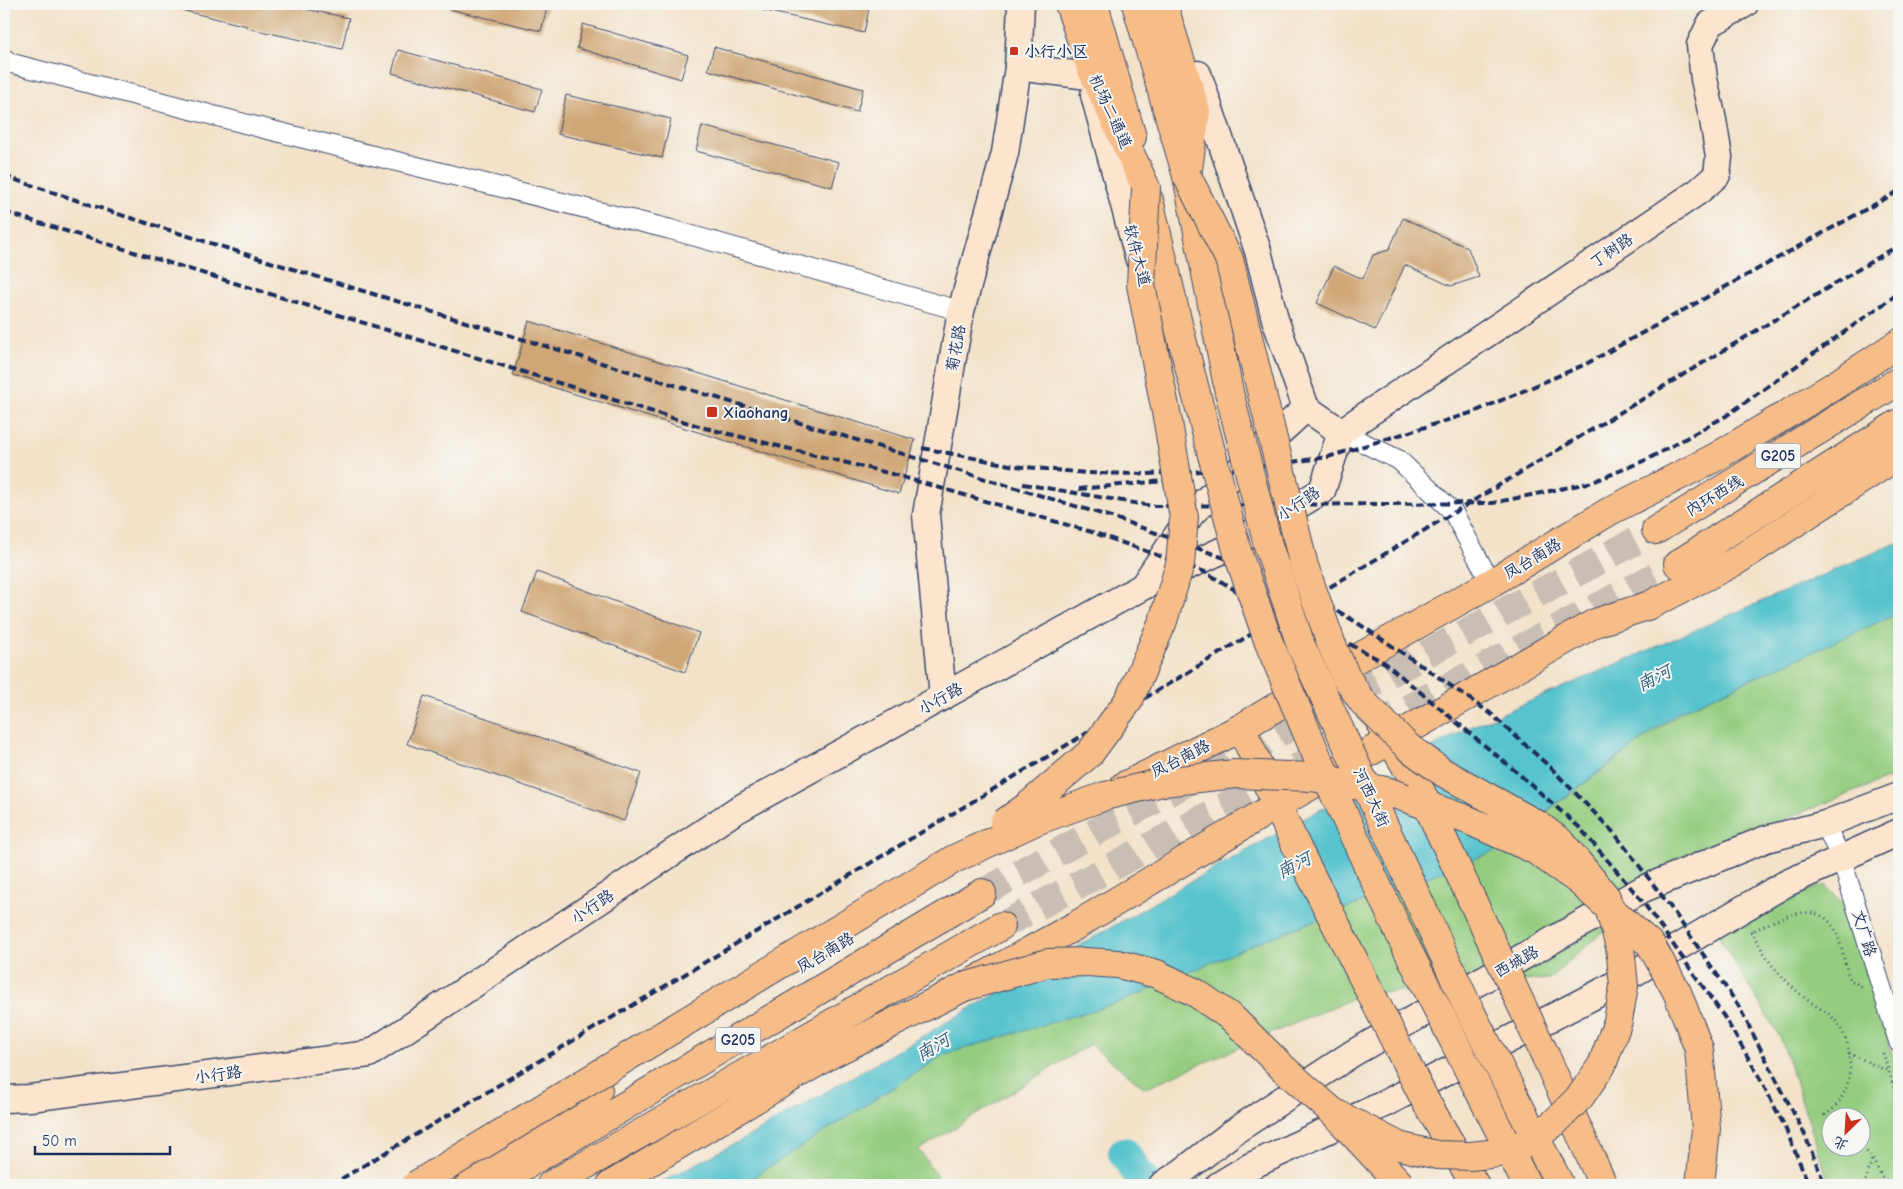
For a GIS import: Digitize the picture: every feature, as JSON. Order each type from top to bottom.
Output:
[{"type":"main road","name":"机场二通道","points":[[1069,4],[1091,68],[1146,188]]},
{"type":"main road","name":"软件大道","points":[[1094,4],[1146,188],[1178,324],[1212,455]]},
{"type":"main road","points":[[1136,4],[1186,176],[1229,259],[1304,566],[1319,611],[1346,677],[1362,701],[1408,747],[1444,773],[1538,825],[1562,843],[1606,896],[1620,948],[1624,986],[1618,1021],[1602,1065],[1580,1098],[1554,1123],[1527,1143],[1498,1153],[1471,1156],[1437,1155],[1399,1146],[1333,1112]]},
{"type":"main road","points":[[1163,4],[1196,111],[1186,176]]},
{"type":"main road","name":"河西大街","points":[[1186,176],[1228,392],[1268,545],[1301,646],[1467,1005],[1560,1185]]},
{"type":"main road","points":[[416,1185],[954,859],[1029,805],[1090,753],[1129,700],[1163,621],[1180,564],[1184,518],[1168,422],[1141,285],[1146,188]]},
{"type":"main road","name":"凤台南路","points":[[469,1185],[571,1106],[952,875],[1240,728],[1349,663],[1491,583],[1610,511],[1716,457],[1832,387],[1899,343]]},
{"type":"main road","name":"内环西线","points":[[1656,530],[1899,381]]},
{"type":"main road","name":"G205","points":[[1678,564],[1899,423]]},
{"type":"main road","name":"河西大街","points":[[1212,455],[1241,563],[1269,643],[1319,761],[1407,950],[1527,1185]]},
{"type":"main road","points":[[611,1185],[831,1054],[964,987],[1074,926],[1277,805],[1595,623],[1650,605],[1736,561],[1899,455]]},
{"type":"main road","points":[[1349,663],[1390,741],[1421,792],[1546,1057],[1603,1185]]},
{"type":"main road","points":[[1240,728],[1298,850],[1426,1102],[1475,1185]]},
{"type":"main road","points":[[954,859],[1036,821],[1105,796],[1163,782],[1236,774],[1313,777],[1386,791],[1468,820],[1542,855],[1579,881],[1651,945],[1677,992],[1699,1049],[1706,1129],[1700,1185]]},
{"type":"main road","name":"凤台南路","points":[[492,1185],[982,893]]},
{"type":"main road","name":"G205","points":[[551,1185],[1001,926]]},
{"type":"main road","points":[[964,987],[1048,963],[1086,962],[1118,964],[1157,974],[1196,992],[1232,1018],[1283,1068],[1333,1112],[1401,1185]]},
{"type":"street","name":"菊花路","points":[[943,697],[926,515],[961,311],[1005,154],[1018,67],[1022,4]]},
{"type":"street","name":"软件大道","points":[[1058,4],[1088,76],[1115,169],[1180,418],[1192,513]]},
{"type":"street","points":[[1174,4],[1258,251],[1275,319],[1306,408],[1341,432],[1399,460],[1453,512],[1491,583]]},
{"type":"street","name":"丁树路","points":[[1341,432],[1700,191],[1717,175],[1719,156],[1714,120],[1704,79],[1700,45],[1710,24],[1745,4]]},
{"type":"street","points":[[4,58],[10,63],[237,122],[669,229],[961,311]]},
{"type":"street","points":[[1018,67],[1088,76]]},
{"type":"street","name":"小行路","points":[[1142,587],[1192,513],[1306,408]]},
{"type":"street","name":"小行路","points":[[4,1099],[30,1098],[369,1054],[735,811],[1142,587],[1222,550],[1322,490],[1341,432]]},
{"type":"street","name":"西城路","points":[[1173,1178],[1232,1133],[1353,1053],[1643,889],[1766,839],[1826,824],[1899,796]]},
{"type":"street","name":"文广路","points":[[1826,824],[1841,858],[1890,1044]]},
{"type":"street","points":[[1219,1185],[1249,1167],[1386,1103],[1598,993],[1785,884],[1899,832]]},
{"type":"path","points":[[1744,934],[1801,912],[1813,912],[1824,918],[1834,928],[1850,980],[1863,988]]},
{"type":"path","points":[[1751,930],[1774,969],[1801,994],[1834,1019],[1843,1034],[1849,1053],[1851,1070],[1850,1077],[1836,1106]]},
{"type":"path","points":[[1890,1044],[1890,1072],[1899,1104]]},
{"type":"path","points":[[1849,1053],[1890,1072]]},
{"type":"path","points":[[1870,1156],[1886,1185]]},
{"type":"path","points":[[1863,1185],[1872,1158]]},
{"type":"green space","points":[[1899,613],[1899,774],[1686,858],[1549,979],[1363,994],[1145,1088],[1090,1044],[919,1150],[943,1185],[741,1185],[945,1054],[1120,1002],[1259,942],[1492,852],[1685,709]]},
{"type":"green space","points":[[1825,885],[1848,909],[1899,1077],[1899,1185],[1830,1185],[1820,1156],[1870,1156],[1870,1106],[1820,1106],[1820,1155],[1781,1039],[1712,925]]},
{"type":"water","name":"南河","points":[[1899,542],[1899,613],[1680,711],[1492,852],[1259,942],[1120,1002],[945,1054],[741,1185],[656,1185],[753,1134],[1188,883],[1466,729]]},
{"type":"building","points":[[178,4],[281,4],[349,18],[342,49],[247,28],[247,26],[177,9]]},
{"type":"building","points":[[450,4],[548,4],[541,31],[449,9]]},
{"type":"building","points":[[763,4],[850,4],[869,8],[864,33],[762,10]]},
{"type":"building","points":[[583,24],[688,55],[681,79],[577,48]]},
{"type":"building","points":[[714,47],[863,89],[857,112],[708,70]]},
{"type":"building","points":[[398,50],[542,89],[535,112],[392,73]]},
{"type":"building","points":[[566,95],[671,119],[662,158],[558,134]]},
{"type":"building","points":[[702,126],[839,162],[832,187],[696,151]]},
{"type":"building","points":[[1403,218],[1468,248],[1479,277],[1451,286],[1405,265],[1375,330],[1317,303],[1334,266],[1363,279],[1373,255],[1389,250]]},
{"type":"building","points":[[529,321],[915,440],[899,494],[513,375]]},
{"type":"building","points":[[537,572],[699,633],[685,672],[522,612]]},
{"type":"building","points":[[424,696],[641,773],[624,821],[407,744]]},
{"type":"waterway","points":[[1124,1153],[1146,1185]]},
{"type":"tunnel","points":[[982,893],[1656,530]]},
{"type":"tunnel","points":[[1001,926],[1678,564]]},
{"type":"railway","points":[[4,176],[350,287],[1115,518],[1241,564],[1301,589],[1356,622],[1490,713],[1551,768],[1615,834],[1669,905],[1738,1005],[1804,1133],[1825,1185]]},
{"type":"railway","points":[[922,448],[1015,466],[1086,473],[1146,474],[1241,469],[1328,457],[1474,412],[1586,364],[1899,191]]},
{"type":"railway","points":[[4,212],[705,428],[892,474],[1095,533],[1205,572],[1259,604],[1325,631],[1385,663],[1519,774],[1579,827],[1643,902],[1725,1018],[1756,1071],[1784,1125],[1809,1185]]},
{"type":"railway","points":[[331,1185],[1899,245]]},
{"type":"railway","points":[[1023,484],[1152,506],[1493,503],[1593,482],[1648,459],[1726,416],[1899,293]]},
{"type":"railway","points":[[1079,489],[1184,479]]},
{"type":"place","name":"小行小区","points":[[1014,51]]},
{"type":"place","name":"Xiaohang","points":[[712,412]]}]
